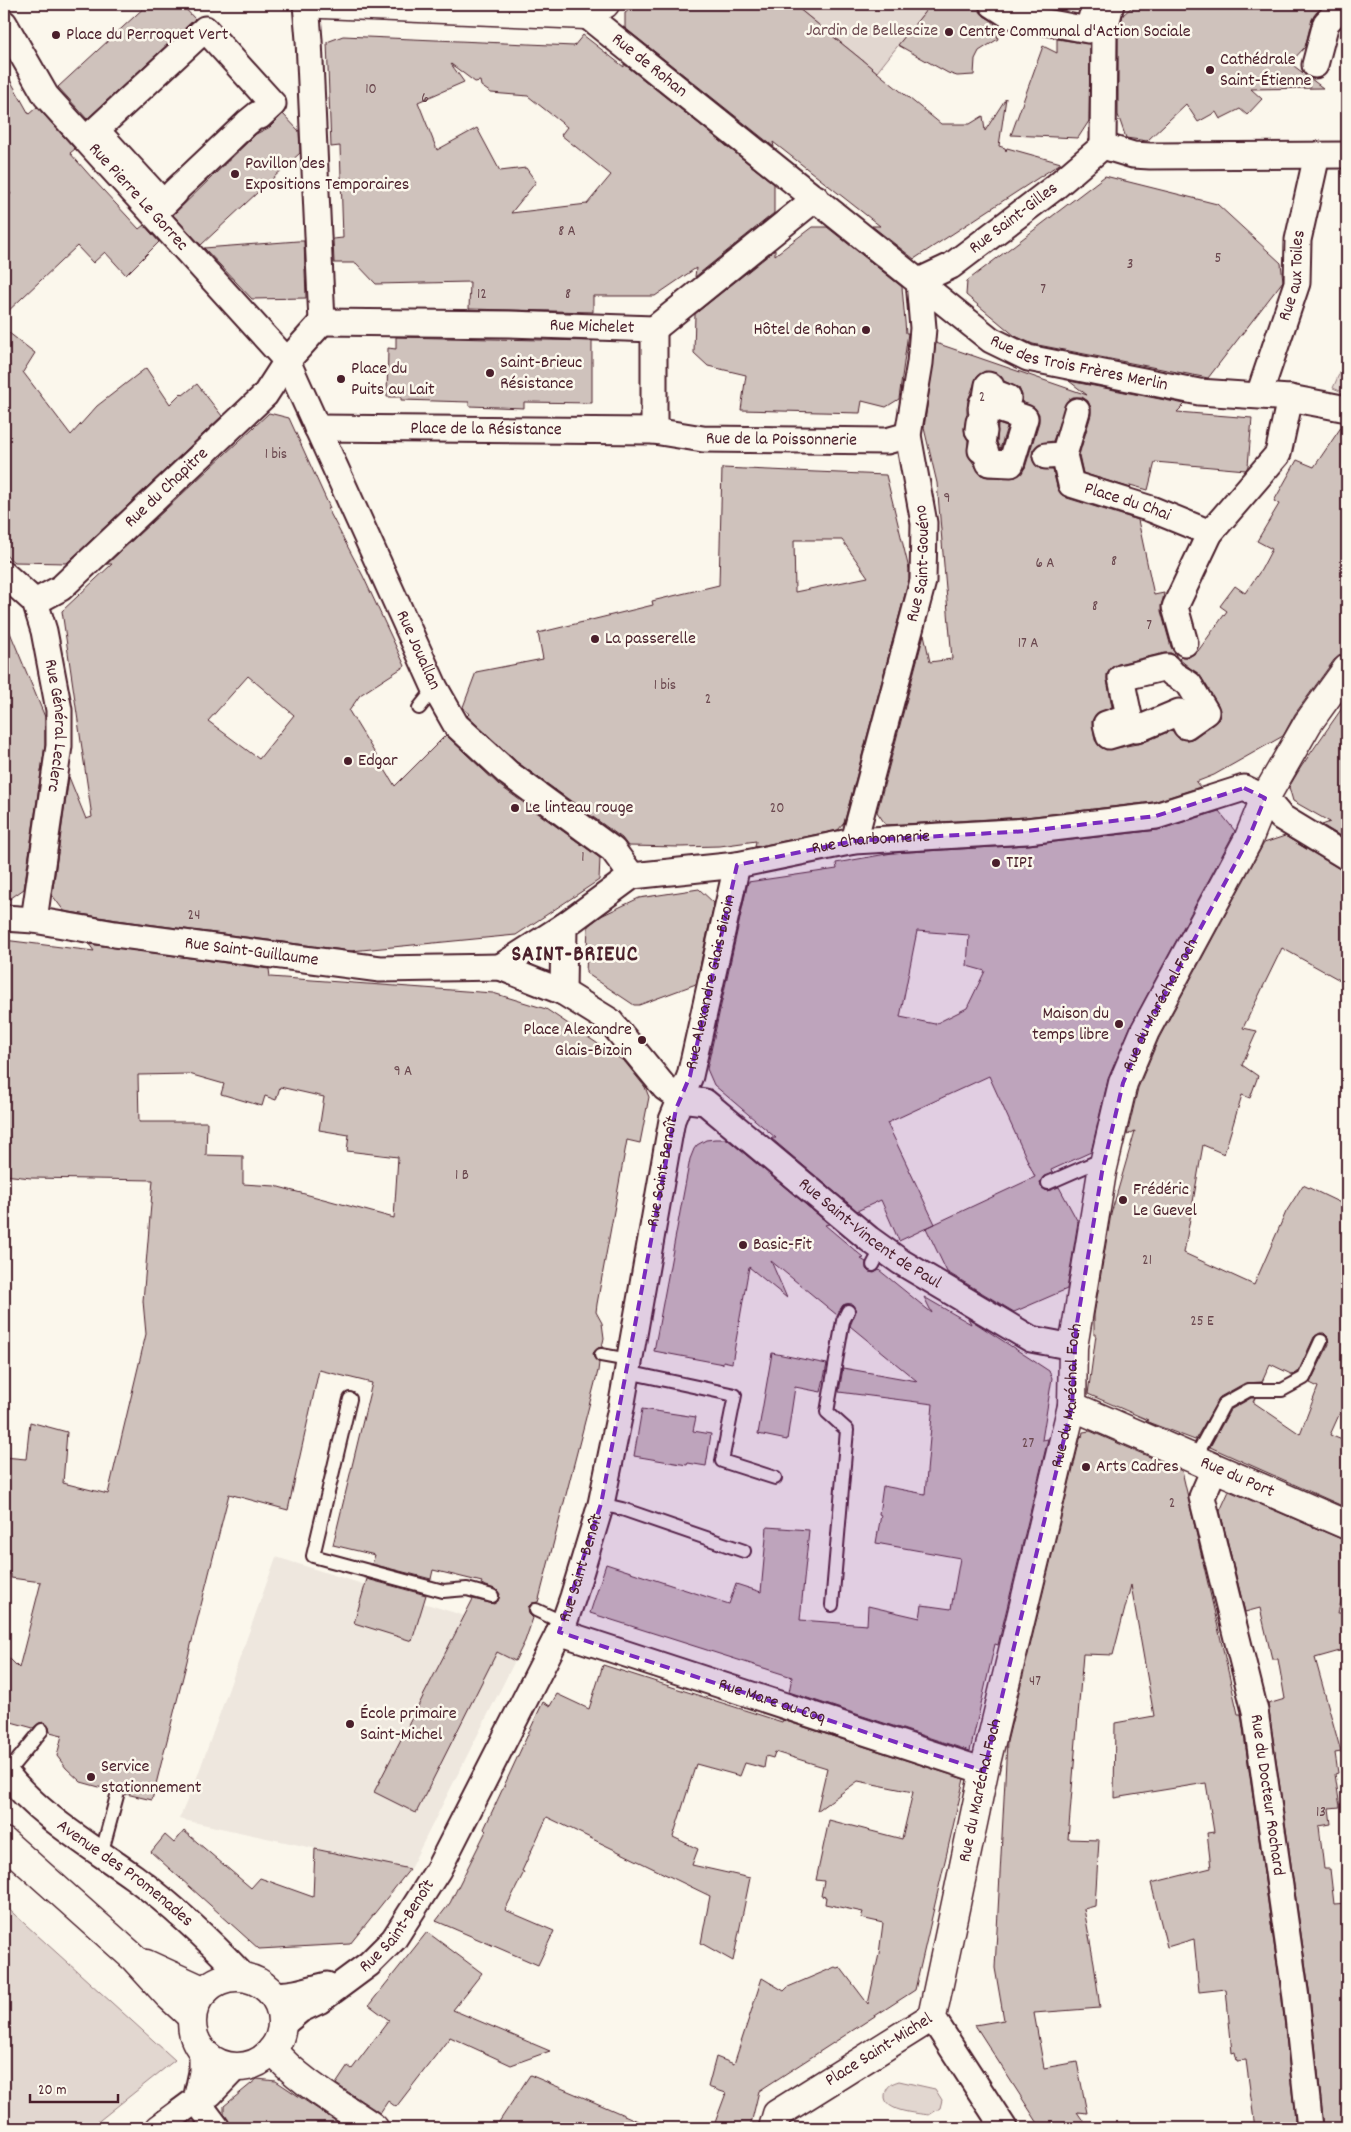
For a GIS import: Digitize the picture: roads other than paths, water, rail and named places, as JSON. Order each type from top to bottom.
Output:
[{"type":"street","points":[[287,362],[322,322],[306,4]]},
{"type":"street","name":"Rue de Rohan","points":[[322,4],[595,9],[816,198],[919,281]]},
{"type":"street","points":[[992,4],[1009,15],[1088,30],[1095,4]]},
{"type":"street","points":[[1111,4],[1104,33],[1103,146],[1133,155],[1347,155]]},
{"type":"street","points":[[1315,65],[1326,23],[1344,4]]},
{"type":"street","name":"Rue Pierre Le Gorrec","points":[[4,23],[46,96],[287,362]]},
{"type":"street","points":[[205,30],[273,104],[260,116],[258,114],[247,123],[174,192],[175,194],[164,204],[96,130],[205,30]]},
{"type":"street","name":"Rue Saint-Gilles","points":[[919,281],[951,266],[1054,188],[1103,146]]},
{"type":"street","name":"Rue aux Toiles","points":[[1259,395],[1297,284],[1298,240],[1317,155]]},
{"type":"street","name":"Rue Michelet","points":[[322,322],[509,324],[654,329],[816,198]]},
{"type":"street","name":"Rue des Trois Frères Merlin","points":[[919,281],[991,340],[1028,358],[1199,392],[1290,398],[1347,409]]},
{"type":"street","name":"Rue Saint-Gouéno","points":[[854,841],[923,581],[924,523],[908,434],[920,364],[923,328],[919,281]]},
{"type":"street","points":[[654,329],[654,431]]},
{"type":"street","name":"Rue du Chapitre","points":[[35,602],[62,588],[264,395],[287,362]]},
{"type":"street","name":"Rue Jouallan","points":[[287,362],[435,688],[456,725],[508,774],[613,850],[632,876]]},
{"type":"street","points":[[1185,643],[1175,606],[1210,533],[1278,454],[1290,398]]},
{"type":"street","name":"Place du Chai","points":[[1077,411],[1055,455],[1071,484],[1151,509],[1210,533]]},
{"type":"street","name":"Place de la Résistance","points":[[317,428],[654,431]]},
{"type":"street","name":"Rue de la Poissonnerie","points":[[654,431],[703,439],[887,441],[908,434]]},
{"type":"street","points":[[4,574],[35,602]]},
{"type":"street","name":"Rue Général Leclerc","points":[[34,920],[59,746],[59,710],[44,631],[35,602]]},
{"type":"street","name":"Rue du Maréchal Foch","points":[[932,2017],[984,1771],[1072,1406],[1073,1347],[1106,1158],[1123,1083],[1145,1031],[1248,840],[1254,793],[1347,669]]},
{"type":"street","points":[[1254,793],[1281,817],[1347,857]]},
{"type":"street","name":"Rue Charbonnerie","points":[[632,876],[737,865],[854,841],[1027,831],[1156,816],[1254,793]]},
{"type":"street","name":"Rue Alexandre Glais-Bizoin","points":[[681,1099],[690,1076],[737,865]]},
{"type":"street","points":[[500,968],[564,926],[632,876]]},
{"type":"street","name":"Rue Saint-Guillaume","points":[[4,918],[34,920],[115,934],[380,969],[500,968]]},
{"type":"street","points":[[563,992],[564,926]]},
{"type":"street","points":[[500,968],[563,992],[610,1021],[665,1088],[681,1099]]},
{"type":"street","name":"Rue Saint-Vincent de Paul","points":[[681,1099],[705,1102],[877,1256],[901,1262],[1031,1339],[1073,1347]]},
{"type":"street","name":"Rue Saint-Benoît","points":[[282,2025],[300,2010],[319,2001],[369,1964],[394,1939],[438,1870],[562,1627],[601,1504],[672,1120],[681,1099]]},
{"type":"street","name":"Rue du Port","points":[[1072,1406],[1347,1526]]},
{"type":"street","name":"Rue du Docteur Rochard","points":[[1205,1463],[1202,1497],[1255,1711],[1296,1998],[1310,2128]]},
{"type":"street","name":"Rue Mare au Coq","points":[[562,1627],[984,1771]]},
{"type":"street","name":"Avenue des Promenades","points":[[5,1772],[23,1792],[70,1834],[152,1892],[244,1977],[260,1983],[272,1994]]},
{"type":"street","points":[[4,1842],[134,1958],[168,1995],[192,2017]]},
{"type":"street","points":[[134,1958],[205,1991]]},
{"type":"street","points":[[244,1977],[223,1979],[213,1984],[199,1999],[192,2017],[196,2040],[202,2050],[218,2062],[236,2067],[249,2065],[262,2059],[272,2050],[282,2025],[282,2014],[272,1994]]},
{"type":"street","name":"Rue Saint-Benoît","points":[[272,1994],[282,1995],[302,1992],[346,1981]]},
{"type":"street","name":"Place Saint-Michel","points":[[774,2128],[777,2114],[932,2017],[1004,2128]]},
{"type":"street","points":[[202,2050],[202,2072],[196,2100],[217,2128]]},
{"type":"street","points":[[272,2050],[278,2058],[308,2082],[374,2128]]},
{"type":"street","points":[[158,2128],[196,2100],[210,2094],[236,2067]]},
{"type":"lane","points":[[418,708],[435,688]]},
{"type":"lane","points":[[1048,1183],[1106,1158]]},
{"type":"lane","points":[[832,1605],[847,1430],[827,1412],[843,1321],[848,1311]]},
{"type":"lane","points":[[1205,1463],[1224,1404],[1249,1390],[1282,1390],[1304,1378],[1321,1341]]},
{"type":"lane","points":[[601,1355],[628,1366],[735,1395],[722,1462],[775,1478]]},
{"type":"lane","points":[[350,1399],[313,1556],[443,1591],[467,1589],[492,1596]]},
{"type":"lane","points":[[601,1504],[622,1509],[744,1551]]},
{"type":"lane","points":[[536,1610],[562,1627]]},
{"type":"lane","points":[[5,1772],[42,1730]]},
{"type":"lane","points":[[101,1855],[118,1792]]},
{"type":"place","name":"Centre Communal d'Action Sociale","points":[[949,32]]},
{"type":"place","name":"Place du Perroquet Vert","points":[[56,35]]},
{"type":"place","name":"Cathédrale Saint-Étienne","points":[[1210,70]]},
{"type":"place","name":"Pavillon des Expositions Temporaires","points":[[235,174]]},
{"type":"place","name":"Hôtel de Rohan","points":[[866,330]]},
{"type":"place","name":"Saint-Brieuc Résistance","points":[[490,373]]},
{"type":"place","name":"Place du Puits au Lait","points":[[341,379]]},
{"type":"place","name":"La passerelle","points":[[595,639]]},
{"type":"place","name":"Edgar","points":[[348,761]]},
{"type":"place","name":"Le linteau rouge","points":[[515,808]]},
{"type":"place","name":"TIPI","points":[[996,863]]},
{"type":"place","name":"Maison du temps libre","points":[[1119,1024]]},
{"type":"place","name":"Place Alexandre Glais-Bizoin","points":[[642,1040]]},
{"type":"place","name":"Frédéric Le Guevel","points":[[1123,1200]]},
{"type":"place","name":"Basic-Fit","points":[[743,1245]]},
{"type":"place","name":"Arts Cadres","points":[[1086,1467]]},
{"type":"place","name":"École primaire Saint-Michel","points":[[350,1724]]},
{"type":"place","name":"Service stationnement","points":[[91,1777]]},
{"type":"district","name":"SAINT-BRIEUC","points":[[575,955]]},
{"type":"park label","name":"Jardin de Bellescize","points":[[872,31]]}]
